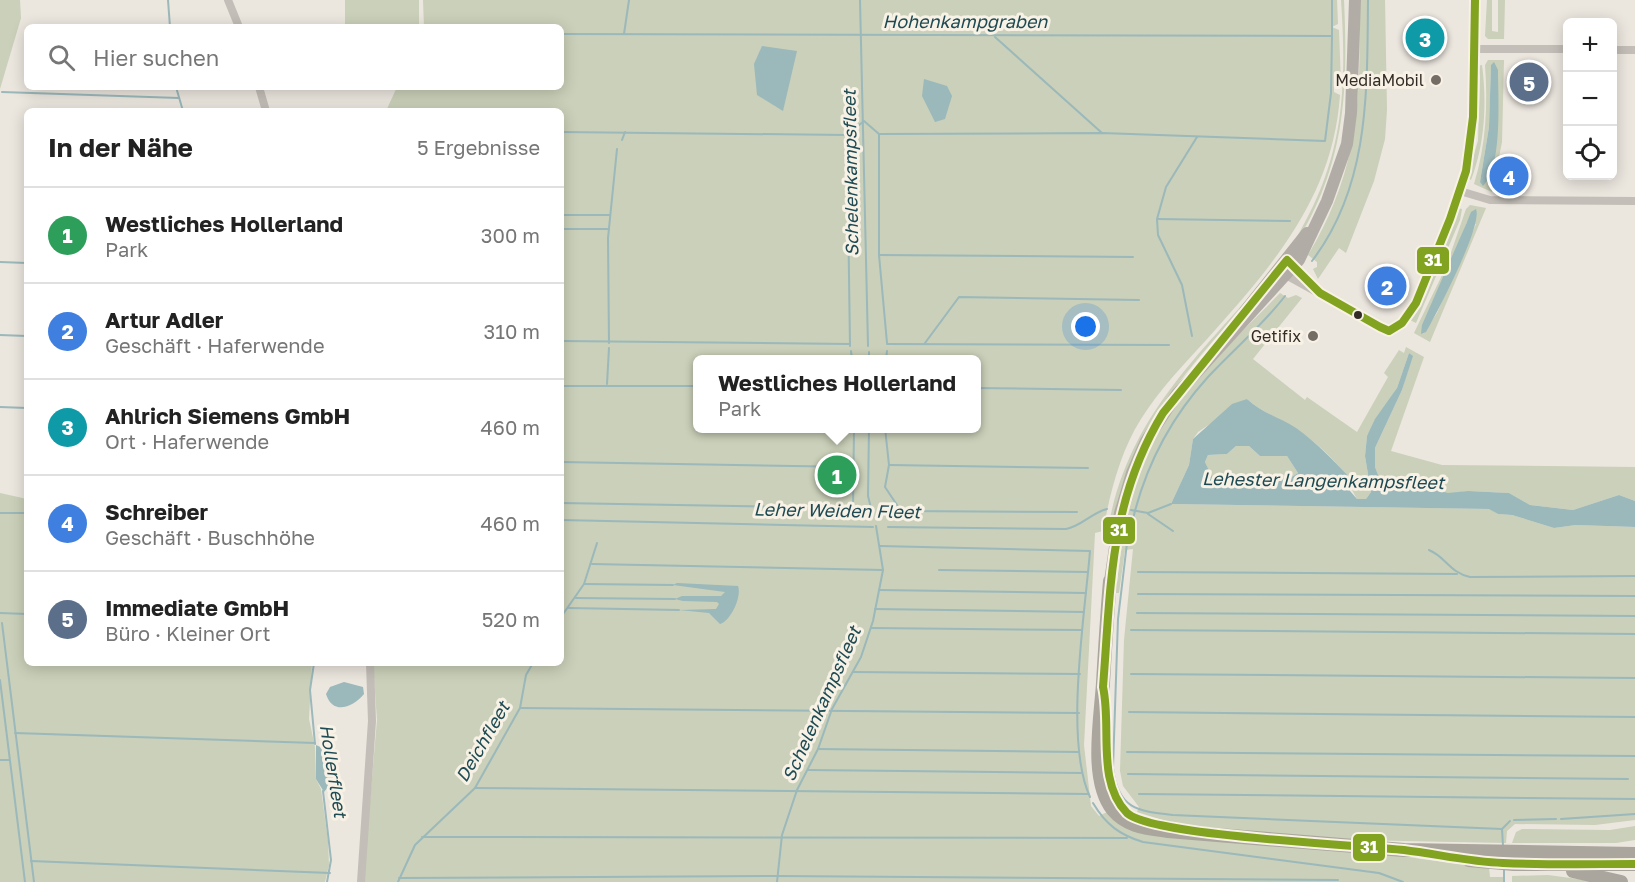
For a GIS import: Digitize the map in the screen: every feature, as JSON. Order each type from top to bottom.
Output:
[{"type":"highway","points":[[1110,581],[1100,702],[1099,749],[1106,798],[1113,809],[1131,824],[1142,828],[1507,858],[1558,865],[1635,864]]},
{"type":"highway","points":[[1507,858],[1592,853],[1635,847]]},
{"type":"highway","points":[[1592,853],[1635,854]]},
{"type":"highway","points":[[1558,865],[1566,870],[1621,882]]},
{"type":"main road","points":[[1347,0],[1353,37]]},
{"type":"main road","points":[[1110,581],[1120,513],[1132,473],[1146,441],[1178,394],[1287,268],[1323,211],[1347,144],[1351,113],[1355,0]]},
{"type":"street","points":[[228,0],[238,24]]},
{"type":"street","points":[[1287,268],[1320,293],[1380,327],[1389,331],[1398,328],[1405,321],[1460,191],[1473,124],[1475,0]]},
{"type":"street","points":[[1474,48],[1563,49]]},
{"type":"street","points":[[1617,50],[1635,50]]},
{"type":"street","points":[[259,90],[265,108]]},
{"type":"street","points":[[1460,191],[1490,200],[1635,201]]},
{"type":"street","points":[[361,882],[372,721],[370,666]]},
{"type":"green space","points":[[0,0],[20,0],[21,18],[0,89]]},
{"type":"green space","points":[[345,0],[419,0],[419,24],[345,24]]},
{"type":"green space","points":[[423,0],[1337,0],[1338,24],[1332,27],[1339,30],[1341,85],[1334,88],[1334,92],[1340,95],[1335,132],[1326,166],[1312,197],[1296,227],[1255,284],[1181,367],[1148,408],[1127,445],[1117,473],[1103,531],[1095,533],[1084,745],[1091,806],[1099,816],[1109,811],[1115,818],[1489,868],[1490,877],[1503,877],[1503,882],[363,882],[377,720],[373,666],[564,666],[564,108],[387,108],[396,90],[564,90],[564,24],[424,24]]},
{"type":"green space","points":[[1341,0],[1344,0],[1345,63],[1341,122],[1327,179],[1300,237],[1298,235],[1325,178],[1339,122],[1343,64]]},
{"type":"green space","points":[[1359,0],[1385,0],[1387,110],[1385,139],[1374,181],[1346,253],[1339,248],[1318,279],[1313,269],[1317,267],[1317,262],[1308,255],[1338,192],[1348,162],[1354,132],[1359,69]]},
{"type":"green space","points":[[1487,0],[1492,0],[1492,31],[1498,32],[1498,0],[1505,0],[1504,39],[1488,39],[1485,36]]},
{"type":"green space","points":[[1488,60],[1504,60],[1502,142],[1492,192],[1474,184],[1485,125],[1485,65]],"holes":[[[1491,66],[1498,70],[1497,132],[1487,181],[1480,182],[1489,127]]]},
{"type":"green space","points":[[1482,65],[1484,123],[1471,180],[1467,177],[1478,141],[1480,76],[1477,66]]},
{"type":"green space","points":[[1470,205],[1486,208],[1430,342],[1414,333],[1446,267],[1466,209]],"holes":[[[1467,222],[1476,224],[1437,313],[1423,334]]]},
{"type":"green space","points":[[1457,208],[1462,209],[1460,220],[1416,323],[1410,320],[1426,295],[1459,210]]},
{"type":"green space","points":[[1265,279],[1267,280],[1191,367],[1149,427],[1133,459],[1119,495],[1110,535],[1107,534],[1116,494],[1146,425],[1188,366]]},
{"type":"green space","points":[[1280,293],[1288,298],[1296,295],[1302,298],[1253,359],[1305,400],[1307,397],[1357,432],[1388,377],[1384,373],[1399,350],[1404,353],[1406,347],[1424,357],[1391,451],[1442,465],[1635,467],[1635,501],[1619,495],[1573,510],[1530,505],[1509,493],[1468,491],[1448,494],[1433,489],[1387,486],[1380,480],[1375,467],[1375,448],[1402,390],[1412,356],[1409,353],[1397,388],[1367,436],[1365,456],[1371,492],[1366,499],[1357,499],[1343,471],[1314,442],[1247,399],[1198,432],[1193,439],[1189,465],[1171,504],[1490,509],[1498,514],[1512,515],[1554,528],[1576,525],[1635,527],[1635,820],[1595,825],[1515,824],[1507,831],[1506,843],[1354,840],[1226,830],[1169,822],[1137,812],[1139,807],[1123,786],[1120,771],[1124,640],[1133,549],[1125,550],[1119,593],[1116,593],[1123,537],[1132,500],[1143,464],[1162,426],[1176,405],[1209,366]]},
{"type":"green space","points":[[1236,446],[1249,446],[1260,456],[1287,456],[1298,473],[1290,478],[1212,478],[1205,462],[1208,455],[1227,454]]},
{"type":"green space","points":[[0,493],[24,498],[24,666],[312,666],[309,719],[315,747],[316,779],[321,789],[329,865],[325,882],[0,882]]},
{"type":"green space","points":[[1635,826],[1635,840],[1616,843],[1512,843],[1516,832],[1522,829],[1610,830]]},
{"type":"green space","points":[[1548,875],[1601,882],[1512,882],[1512,876]]},
{"type":"water","points":[[762,46],[797,51],[783,111],[757,95],[754,64]]},
{"type":"water","points":[[1494,62],[1498,70],[1497,148],[1494,164],[1483,186],[1480,182],[1489,127],[1491,65]]},
{"type":"water","points":[[924,79],[947,86],[952,96],[945,119],[935,122],[922,96]]},
{"type":"water","points":[[1476,209],[1473,232],[1458,269],[1426,332],[1421,334],[1422,325],[1471,212]]},
{"type":"water","points":[[1409,353],[1413,356],[1402,390],[1375,448],[1375,467],[1380,480],[1387,486],[1433,489],[1448,493],[1468,491],[1509,493],[1530,505],[1573,510],[1619,495],[1635,501],[1635,527],[1576,525],[1554,528],[1512,515],[1498,514],[1489,509],[1171,504],[1189,465],[1193,439],[1232,404],[1247,399],[1296,428],[1311,440],[1352,480],[1350,491],[1357,499],[1366,499],[1371,492],[1365,456],[1367,436],[1375,419],[1397,388]],"holes":[[[1236,446],[1249,446],[1260,456],[1287,456],[1298,473],[1290,478],[1212,477],[1205,462],[1208,455],[1227,454]]]},
{"type":"water","points":[[677,583],[738,586],[737,602],[732,613],[720,624],[709,613],[679,610],[716,609],[719,604],[717,602],[675,599],[682,596],[721,596],[725,592],[673,585]]},
{"type":"water","points":[[344,682],[363,687],[364,694],[349,706],[338,707],[329,701],[326,694],[330,687]]},
{"type":"water","points":[[316,745],[333,753],[333,781],[324,792],[316,779]]},
{"type":"waterway","name":"Hollerfleet","points":[[168,0],[170,24]]},
{"type":"waterway","points":[[624,34],[629,0]]},
{"type":"waterway","name":"Schelenkampsfleet","points":[[860,0],[868,346]]},
{"type":"waterway","name":"Hohenkampgraben","points":[[564,34],[1332,36],[1332,0]]},
{"type":"waterway","name":"Lehester Langenkampsfleet","points":[[1312,261],[1331,232],[1345,201],[1355,169],[1365,103],[1368,0]]},
{"type":"waterway","points":[[564,132],[847,135],[864,121],[879,134],[1102,133],[1325,141],[1331,93],[1332,36]]},
{"type":"waterway","points":[[995,37],[1102,133]]},
{"type":"waterway","name":"Hollerfleet","points":[[177,90],[182,108]]},
{"type":"waterway","points":[[2,92],[179,98]]},
{"type":"waterway","points":[[622,140],[625,132]]},
{"type":"waterway","points":[[879,134],[879,255],[887,343]]},
{"type":"waterway","points":[[847,135],[850,346]]},
{"type":"waterway","points":[[1192,336],[1182,285],[1158,235],[1157,219],[1166,187],[1197,137]]},
{"type":"waterway","points":[[609,343],[608,238],[617,149]]},
{"type":"waterway","points":[[564,215],[609,215]]},
{"type":"waterway","points":[[1158,219],[1290,221]]},
{"type":"waterway","points":[[564,229],[609,229]]},
{"type":"waterway","points":[[879,255],[1133,257]]},
{"type":"waterway","points":[[0,262],[24,263]]},
{"type":"waterway","name":"Lehester Langenkampsfleet","points":[[1130,532],[1141,489],[1168,430],[1193,394],[1285,296]]},
{"type":"waterway","points":[[925,343],[959,297],[1139,300]]},
{"type":"waterway","points":[[0,335],[24,336]]},
{"type":"waterway","points":[[564,341],[850,344]]},
{"type":"waterway","points":[[887,344],[1169,345]]},
{"type":"waterway","points":[[607,384],[609,348]]},
{"type":"waterway","points":[[851,351],[851,355]]},
{"type":"waterway","points":[[887,351],[887,355]]},
{"type":"waterway","points":[[564,386],[693,386]]},
{"type":"waterway","points":[[981,388],[1121,390]]},
{"type":"waterway","points":[[0,407],[24,408]]},
{"type":"waterway","points":[[564,503],[853,508],[854,433]]},
{"type":"waterway","name":"Schelenkampsfleet","points":[[869,433],[868,496],[872,512]]},
{"type":"waterway","points":[[886,433],[889,465],[885,487],[901,511],[1077,512]]},
{"type":"waterway","points":[[564,462],[856,467]]},
{"type":"waterway","points":[[889,465],[1088,468]]},
{"type":"waterway","name":"Lehester Langenkampsfleet","points":[[1131,510],[1148,513],[1171,504]]},
{"type":"waterway","name":"Leher Weiden Fleet","points":[[888,527],[1066,529],[1107,509]]},
{"type":"waterway","points":[[0,513],[24,513]]},
{"type":"waterway","points":[[1148,514],[1173,531]]},
{"type":"waterway","name":"Leher Weiden Fleet","points":[[564,520],[873,527]]},
{"type":"waterway","name":"Schelenkampsfleet","points":[[777,882],[782,835],[797,790],[818,749],[832,709],[861,657],[873,621],[883,570],[876,526]]},
{"type":"waterway","name":"Deichfleet","points":[[564,613],[584,584],[597,543]]},
{"type":"waterway","points":[[1127,543],[1118,619],[1113,768],[1119,792],[1131,805],[1149,812],[1173,815],[1502,829]]},
{"type":"waterway","points":[[880,546],[1090,551],[1077,711],[1082,773],[1090,797]]},
{"type":"waterway","points":[[1429,550],[1453,569],[1470,577],[1635,576]]},
{"type":"waterway","points":[[592,564],[883,570]]},
{"type":"waterway","points":[[939,570],[1088,572]]},
{"type":"waterway","points":[[1138,572],[1457,574]]},
{"type":"waterway","points":[[584,584],[673,585]]},
{"type":"waterway","points":[[879,590],[1086,593]]},
{"type":"waterway","points":[[1138,594],[1635,596]]},
{"type":"waterway","points":[[576,598],[675,599]]},
{"type":"waterway","points":[[569,608],[679,610]]},
{"type":"waterway","points":[[875,609],[1084,612]]},
{"type":"waterway","points":[[0,613],[24,614]]},
{"type":"waterway","points":[[1137,613],[1635,616]]},
{"type":"waterway","points":[[2,623],[34,882]]},
{"type":"waterway","points":[[871,628],[1081,630]]},
{"type":"waterway","points":[[1131,630],[1635,634]]},
{"type":"waterway","name":"Hollerfleet","points":[[314,666],[310,690],[315,744]]},
{"type":"waterway","name":"Deichfleet","points":[[398,882],[415,845],[475,788],[520,708],[526,675],[531,666]]},
{"type":"waterway","points":[[853,672],[1080,674]]},
{"type":"waterway","points":[[1131,674],[1635,678]]},
{"type":"waterway","points":[[0,680],[25,882]]},
{"type":"waterway","points":[[520,708],[1079,713]]},
{"type":"waterway","points":[[1129,712],[1635,717]]},
{"type":"waterway","points":[[15,733],[315,743]]},
{"type":"waterway","points":[[818,749],[1078,752]]},
{"type":"waterway","points":[[1127,752],[1635,756]]},
{"type":"waterway","points":[[0,760],[9,760]]},
{"type":"waterway","points":[[808,770],[1081,773]]},
{"type":"waterway","points":[[1128,774],[1628,779]]},
{"type":"waterway","points":[[475,788],[1088,794]]},
{"type":"waterway","name":"Hollerfleet","points":[[323,791],[331,860],[327,882]]},
{"type":"waterway","points":[[1139,794],[1635,799]]},
{"type":"waterway","points":[[1093,803],[1114,828],[1143,842],[1379,873],[1403,882]]},
{"type":"waterway","points":[[1561,819],[1635,814]]},
{"type":"waterway","points":[[1514,820],[1556,819]]},
{"type":"waterway","points":[[1503,846],[1502,829],[1510,821]]},
{"type":"waterway","points":[[422,837],[1127,838]]},
{"type":"waterway","points":[[31,861],[330,873]]},
{"type":"waterway","points":[[1504,867],[1504,882]]},
{"type":"waterway","points":[[399,878],[778,876],[1338,880]]},
{"type":"transit line","name":"31","points":[[1475,0],[1473,117],[1466,171],[1450,219],[1416,303],[1402,323],[1389,331],[1380,327],[1320,293],[1287,260],[1163,413],[1145,446],[1122,512],[1111,580],[1103,687],[1108,770],[1117,800],[1127,813],[1144,821],[1174,828],[1258,838],[1404,850],[1491,862],[1635,864]]},
{"type":"place","name":"Ahlrich Siemens GmbH","points":[[1425,38]]},
{"type":"place","name":"MediaMobil","points":[[1436,80]]},
{"type":"place","name":"Immediate GmbH","points":[[1529,82]]},
{"type":"place","name":"Schreiber","points":[[1509,176]]},
{"type":"place","name":"Artur Adler","points":[[1387,286]]},
{"type":"place","name":"Getifix","points":[[1313,336]]},
{"type":"place","name":"Westliches Hollerland","points":[[837,475]]}]
